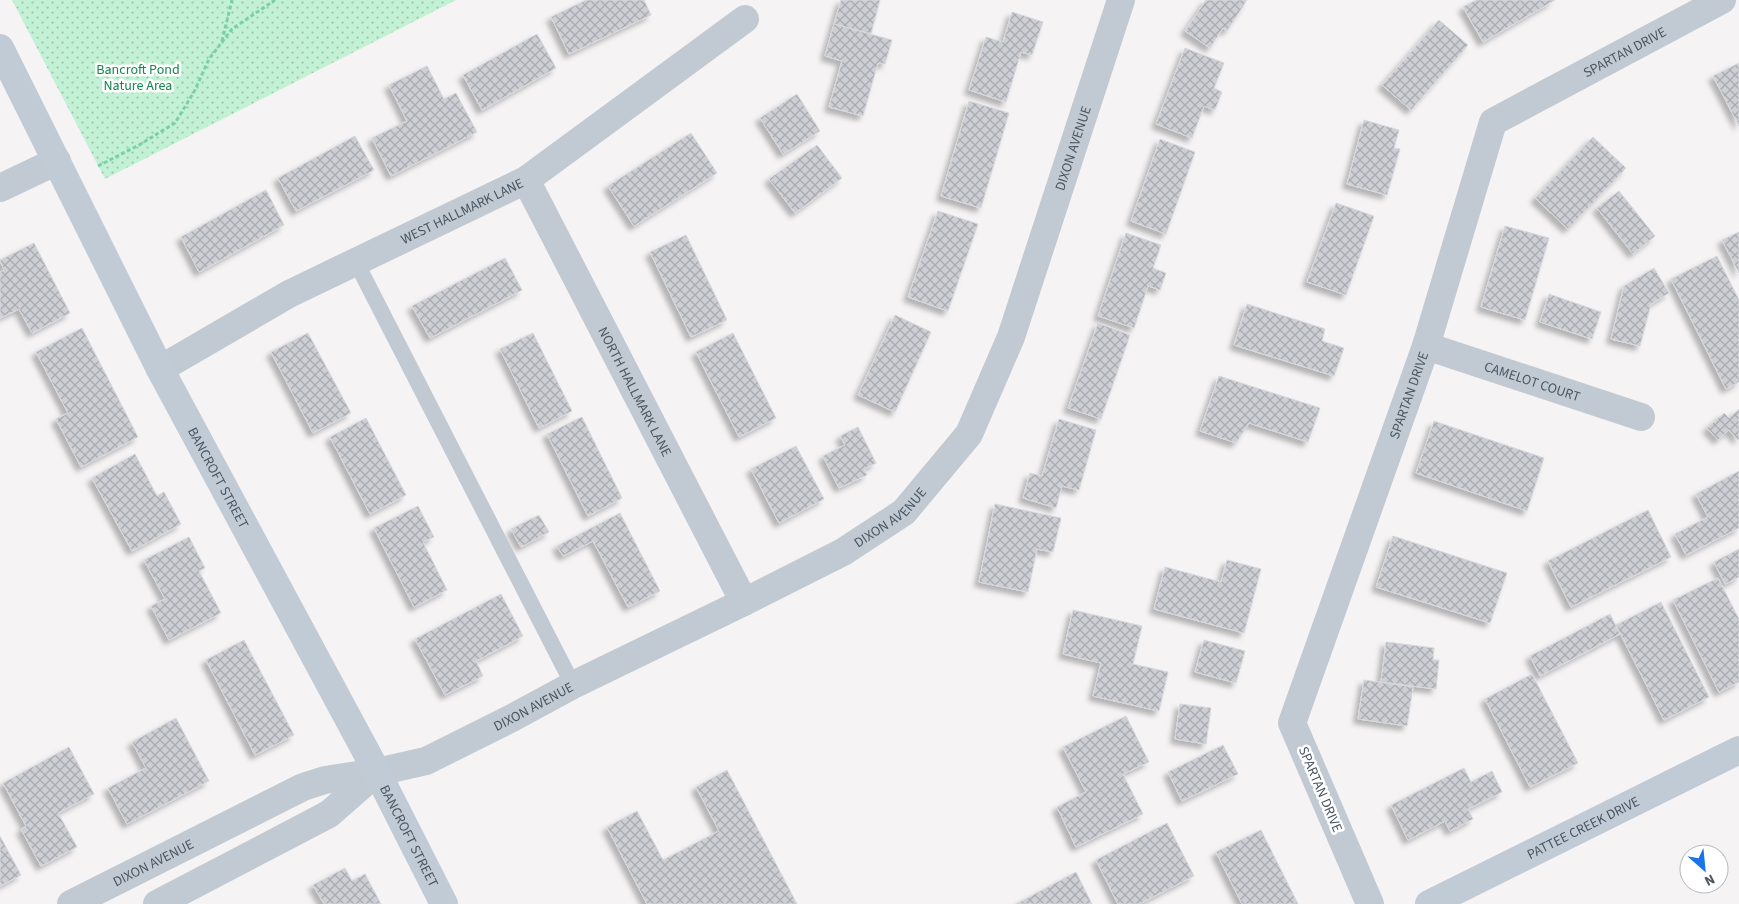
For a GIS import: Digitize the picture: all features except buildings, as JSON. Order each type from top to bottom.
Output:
[{"type":"street","name":"DIXON AVENUE","points":[[71,904],[303,787],[325,780],[377,772],[426,761],[573,685],[843,552],[904,512],[969,434],[1011,337],[1121,0]]},
{"type":"street","name":"SPARTAN DRIVE","points":[[1370,904],[1292,723],[1426,346],[1493,122],[1722,0]]},
{"type":"street","name":"WEST HALLMARK LANE","points":[[160,369],[289,294],[526,180],[744,19]]},
{"type":"street","name":"BANCROFT STREET","points":[[0,48],[160,369],[377,772],[444,904]]},
{"type":"street","points":[[0,188],[57,161]]},
{"type":"street","name":"NORTH HALLMARK LANE","points":[[526,180],[744,602]]},
{"type":"street","name":"CAMELOT COURT","points":[[1426,346],[1641,417]]},
{"type":"street","name":"PATTEE CREEK DRIVE","points":[[1428,904],[1739,750]]},
{"type":"street","name":"DIXON AVENUE","points":[[156,904],[329,814],[377,772]]},
{"type":"lane","points":[[356,262],[573,685]]},
{"type":"path","points":[[221,43],[232,0]]},
{"type":"path","points":[[98,166],[139,145],[175,123],[194,92],[209,59],[221,43],[232,30],[275,0]]},
{"type":"green space","name":"Bancroft Pond Nature Area","points":[[12,0],[456,0],[105,179]]}]
